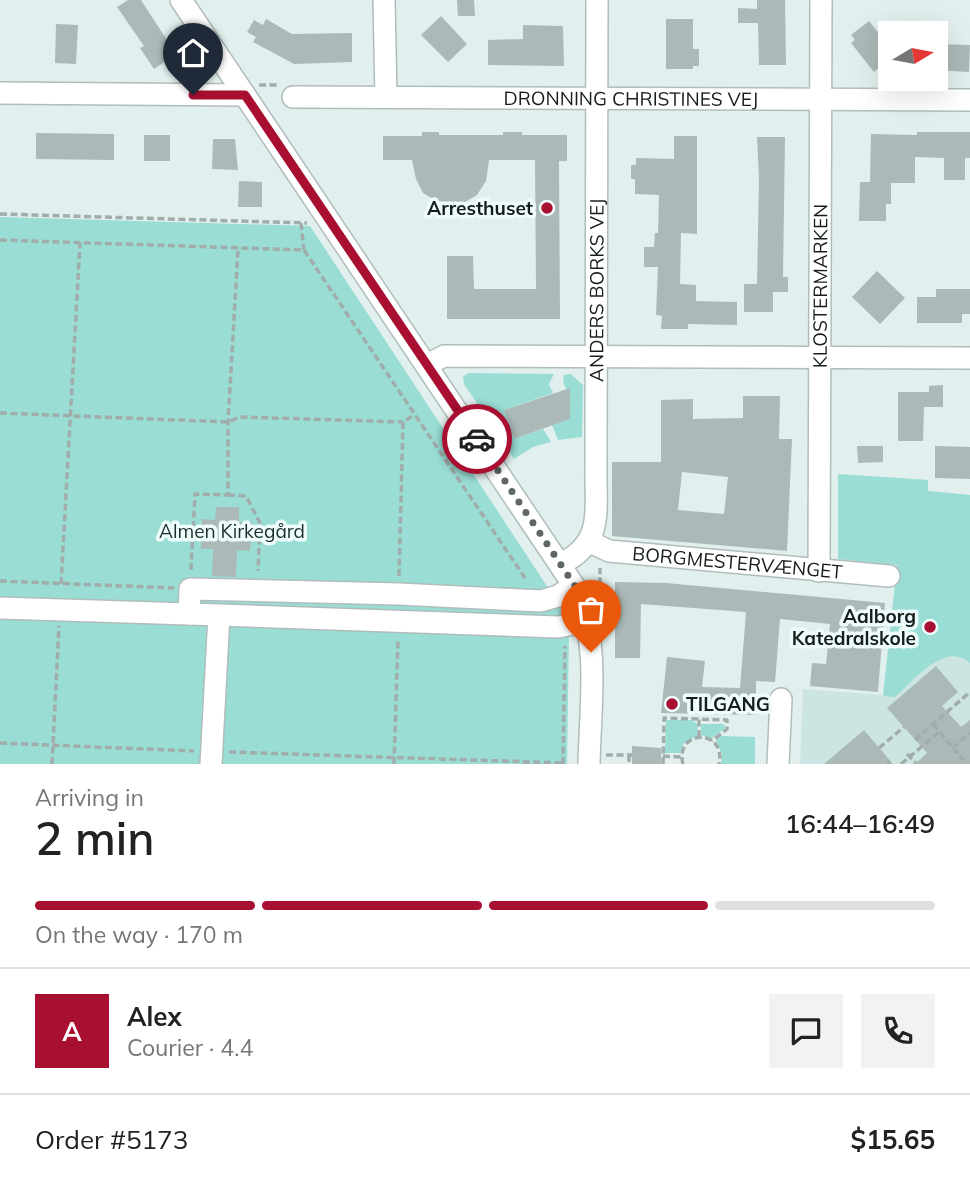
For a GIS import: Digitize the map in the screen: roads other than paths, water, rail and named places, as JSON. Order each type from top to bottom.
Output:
[{"type":"street","points":[[181,0],[575,586],[591,636],[589,764]]},
{"type":"street","points":[[384,0],[386,97]]},
{"type":"street","name":"ANDERS BORKS VEJ","points":[[590,542],[594,527],[596,467],[597,0]]},
{"type":"street","name":"KLOSTERMARKEN","points":[[819,571],[821,0]]},
{"type":"street","points":[[0,93],[245,95]]},
{"type":"street","name":"DRONNING CHRISTINES VEJ","points":[[293,97],[970,100]]},
{"type":"street","points":[[427,365],[444,356],[970,358]]},
{"type":"street","points":[[560,564],[582,551],[590,542]]},
{"type":"street","name":"BORGMESTERVÆNGET","points":[[590,542],[609,551],[889,576]]},
{"type":"street","points":[[189,614],[190,589],[399,594],[541,601],[558,596],[575,586]]},
{"type":"street","points":[[0,608],[561,626],[588,621]]},
{"type":"street","points":[[211,764],[219,615]]},
{"type":"street","points":[[778,764],[781,699]]},
{"type":"place","name":"Arresthuset","points":[[547,208]]},
{"type":"place","name":"Aalborg Katedralskole","points":[[930,627]]},
{"type":"place","name":"TILGANG","points":[[672,704]]},
{"type":"park label","name":"Almen Kirkegård","points":[[232,531]]}]
